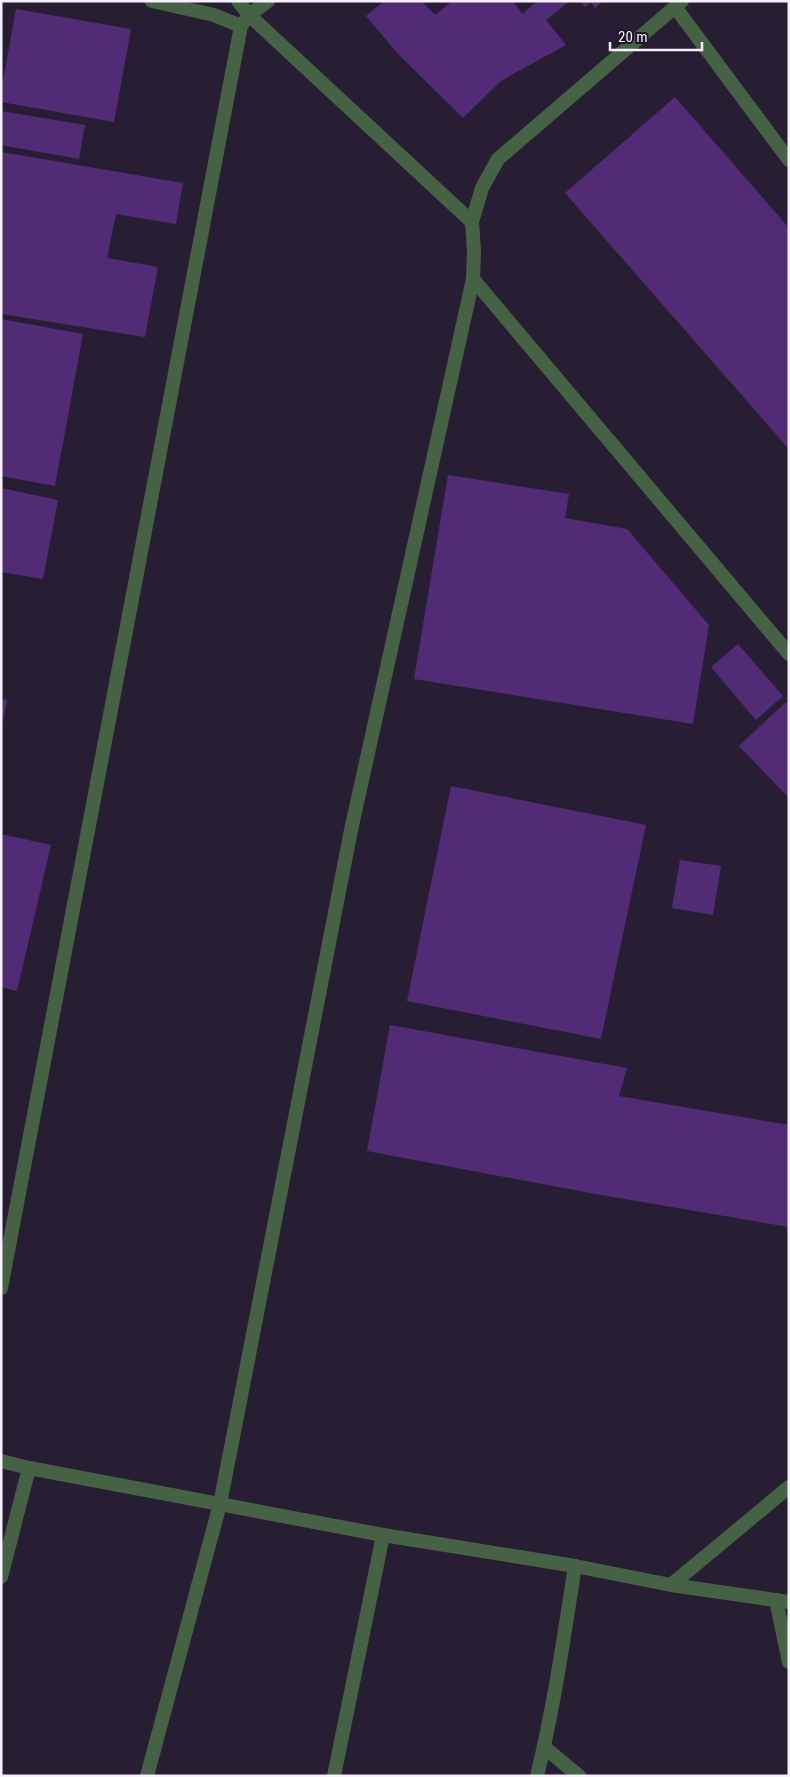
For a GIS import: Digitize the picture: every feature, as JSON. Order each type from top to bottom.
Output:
[{"type":"street","points":[[152,1],[245,20]]},
{"type":"street","points":[[238,1],[245,20],[472,222]]},
{"type":"street","points":[[1,1288],[245,20],[268,1]]},
{"type":"street","points":[[147,1776],[220,1504],[351,830],[473,279],[472,222],[482,188],[498,159],[678,4],[787,154]]},
{"type":"street","points":[[473,279],[789,654]]},
{"type":"street","points":[[1,1461],[29,1468],[383,1535],[575,1566],[671,1585],[782,1601],[789,1662]]},
{"type":"street","points":[[1,1577],[29,1468]]},
{"type":"street","points":[[671,1585],[789,1486]]},
{"type":"street","points":[[334,1776],[383,1535]]},
{"type":"street","points":[[537,1776],[560,1663],[575,1566]]},
{"type":"street","points":[[544,1747],[579,1776]]},
{"type":"building","points":[[384,1],[422,1],[435,15],[452,1],[513,1],[522,14],[538,1],[570,1],[546,20],[566,45],[502,80],[463,118],[399,55],[366,16]]},
{"type":"building","points":[[580,1],[603,1],[595,8],[591,2],[585,7]]},
{"type":"building","points":[[16,9],[131,29],[114,122],[1,102],[1,91]]},
{"type":"building","points":[[675,97],[789,228],[789,449],[565,193]]},
{"type":"building","points":[[1,111],[85,125],[79,159],[1,145]]},
{"type":"building","points":[[1,152],[183,183],[176,224],[116,214],[107,258],[158,267],[145,337],[1,314]]},
{"type":"building","points":[[1,319],[83,334],[55,486],[1,476]]},
{"type":"building","points":[[448,475],[569,494],[565,518],[627,529],[709,625],[693,724],[414,679]]},
{"type":"building","points":[[1,488],[58,500],[43,579],[1,572]]},
{"type":"building","points":[[738,644],[783,696],[756,720],[711,667]]},
{"type":"building","points":[[1,699],[7,700],[2,725],[1,725]]},
{"type":"building","points":[[786,702],[789,705],[789,798],[739,746]]},
{"type":"building","points":[[451,786],[646,825],[601,1039],[407,1001]]},
{"type":"building","points":[[1,834],[51,845],[17,991],[1,987]]},
{"type":"building","points":[[680,860],[721,866],[713,915],[672,908]]},
{"type":"building","points":[[390,1025],[627,1068],[619,1096],[789,1125],[789,1227],[601,1195],[367,1151]]}]
